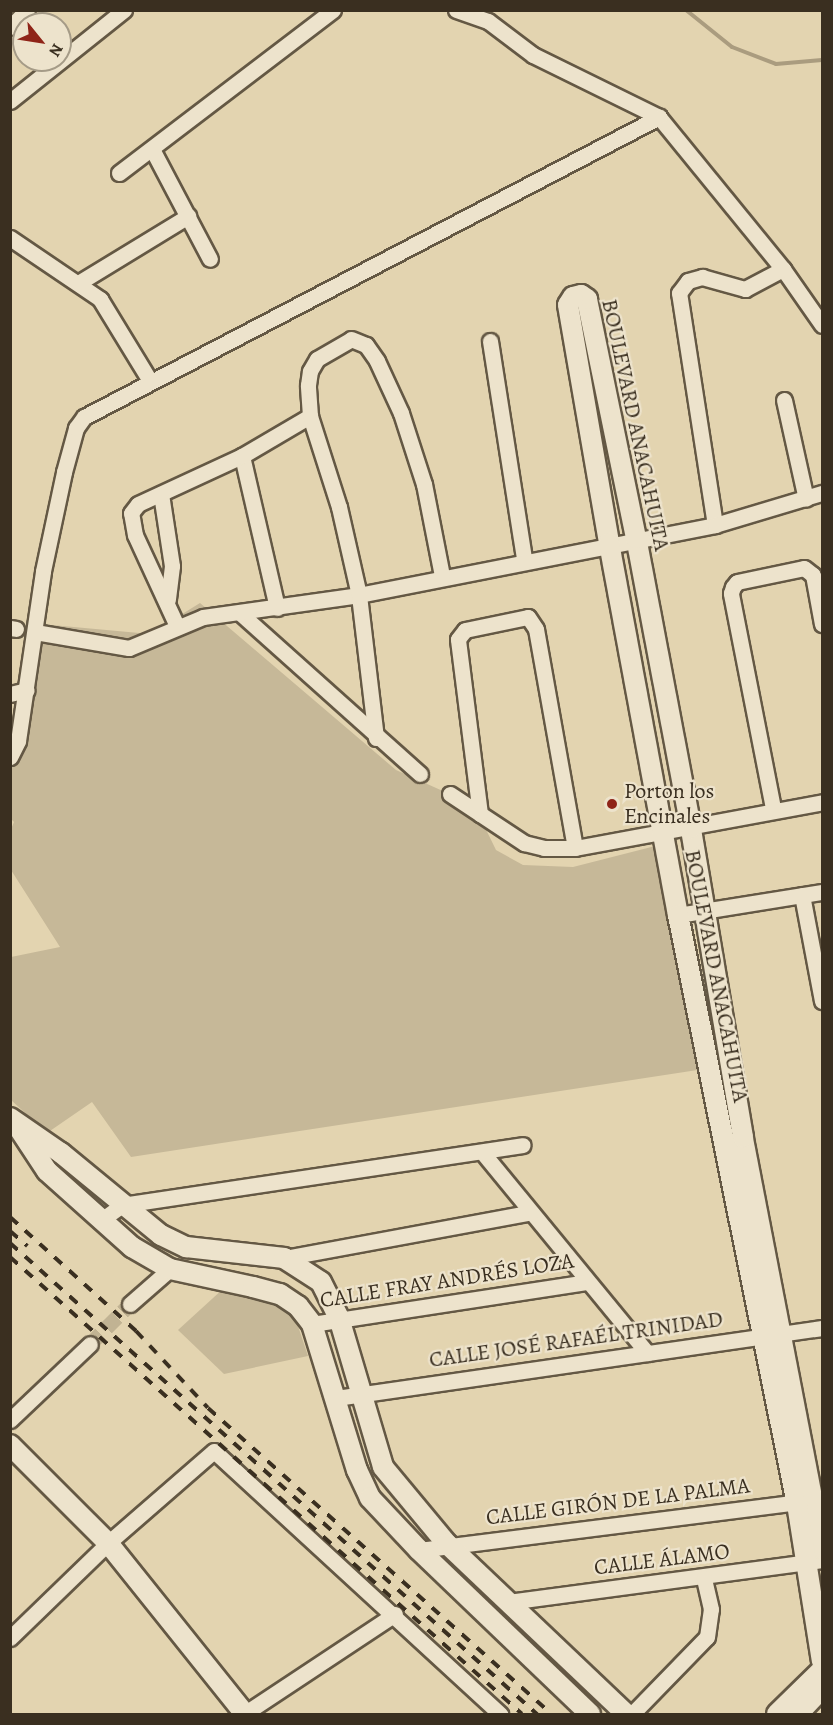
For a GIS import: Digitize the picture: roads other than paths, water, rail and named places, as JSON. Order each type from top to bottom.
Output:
[{"type":"street","points":[[10,27],[27,10]]},
{"type":"street","points":[[10,101],[124,10]]},
{"type":"street","points":[[119,173],[333,10]]},
{"type":"street","points":[[456,10],[488,21],[533,55],[659,117],[783,269],[822,325]]},
{"type":"street","points":[[10,757],[18,741],[43,571],[76,428],[84,417],[659,117]]},
{"type":"street","points":[[152,149],[210,258]]},
{"type":"street","points":[[80,282],[188,216]]},
{"type":"street","points":[[10,238],[80,282],[100,299],[115,320],[150,381]]},
{"type":"street","points":[[715,525],[679,293],[688,281],[702,277],[745,289],[783,269]]},
{"type":"street","name":"BOULEVARD ANACAHUITA","points":[[811,1501],[761,1335],[734,1139],[705,910],[691,828],[636,538],[587,299],[581,295],[573,297],[568,305],[609,543],[678,915],[734,1139],[781,1333],[811,1501]]},
{"type":"street","points":[[376,738],[359,595],[339,507],[310,416],[310,370],[332,347],[351,339],[360,341],[377,361],[401,413],[424,484],[442,576]]},
{"type":"street","points":[[490,341],[524,560]]},
{"type":"street","points":[[784,400],[806,498]]},
{"type":"street","points":[[177,626],[168,600],[131,524],[131,513],[138,504],[242,456],[310,416]]},
{"type":"street","points":[[242,456],[277,608]]},
{"type":"street","points":[[35,632],[129,648],[146,643],[177,626],[203,617],[241,614],[359,595],[609,543],[715,525],[822,493]]},
{"type":"street","points":[[161,494],[172,566],[168,600]]},
{"type":"street","points":[[773,808],[730,593],[732,587],[737,582],[804,568],[813,575],[822,624]]},
{"type":"street","points":[[241,614],[376,738],[420,774]]},
{"type":"street","points":[[480,814],[458,639],[465,630],[528,617],[536,629],[575,848]]},
{"type":"street","points":[[10,694],[27,690]]},
{"type":"street","points":[[450,794],[534,847],[575,848],[691,828],[773,808],[822,802]]},
{"type":"street","points":[[678,915],[822,892]]},
{"type":"street","points":[[802,895],[820,969],[822,1001]]},
{"type":"street","points":[[13,1121],[61,1153],[161,1235],[186,1247],[284,1258],[531,1212]]},
{"type":"street","points":[[13,1121],[47,1171],[100,1221],[132,1247],[170,1269],[280,1294],[298,1306],[312,1324],[357,1470],[370,1498],[419,1550],[591,1714]]},
{"type":"street","points":[[100,1221],[122,1205],[483,1153],[523,1145]]},
{"type":"street","points":[[483,1153],[647,1353]]},
{"type":"street","points":[[284,1258],[321,1282],[339,1318],[383,1467],[447,1544],[626,1714]]},
{"type":"street","points":[[130,1305],[170,1269]]},
{"type":"street","name":"CALLE FRAY ANDRÉS LOZA","points":[[312,1324],[339,1318],[588,1282]]},
{"type":"street","name":"CALLE JOSÉ RAFAÉL TRINIDAD","points":[[336,1398],[822,1328]]},
{"type":"street","points":[[10,1420],[90,1344]]},
{"type":"street","points":[[10,1445],[108,1543],[245,1714],[395,1614]]},
{"type":"street","points":[[10,1638],[108,1543],[207,1454],[217,1452],[395,1614],[500,1714]]},
{"type":"street","points":[[811,1501],[822,1549]]},
{"type":"street","points":[[811,1501],[822,1661]]},
{"type":"street","name":"CALLE GIRÓN DE LA PALMA","points":[[419,1550],[447,1544],[811,1501]]},
{"type":"street","name":"CALLE ÁLAMO","points":[[508,1602],[704,1578],[814,1561]]},
{"type":"street","points":[[632,1714],[707,1637],[711,1609],[704,1578]]},
{"type":"street","points":[[777,1714],[822,1670]]},
{"type":"street","points":[[798,1714],[822,1688]]},
{"type":"waterway","points":[[686,10],[732,47],[776,64],[822,60]]},
{"type":"tunnel","points":[[90,1344],[130,1304]]},
{"type":"railway","points":[[10,1217],[136,1331],[208,1408],[552,1714]]},
{"type":"railway","points":[[10,1231],[27,1246]]},
{"type":"railway","points":[[10,1243],[537,1714]]},
{"type":"railway","points":[[10,1257],[522,1714]]},
{"type":"place","name":"Porton los Encinales","points":[[612,804]]}]
